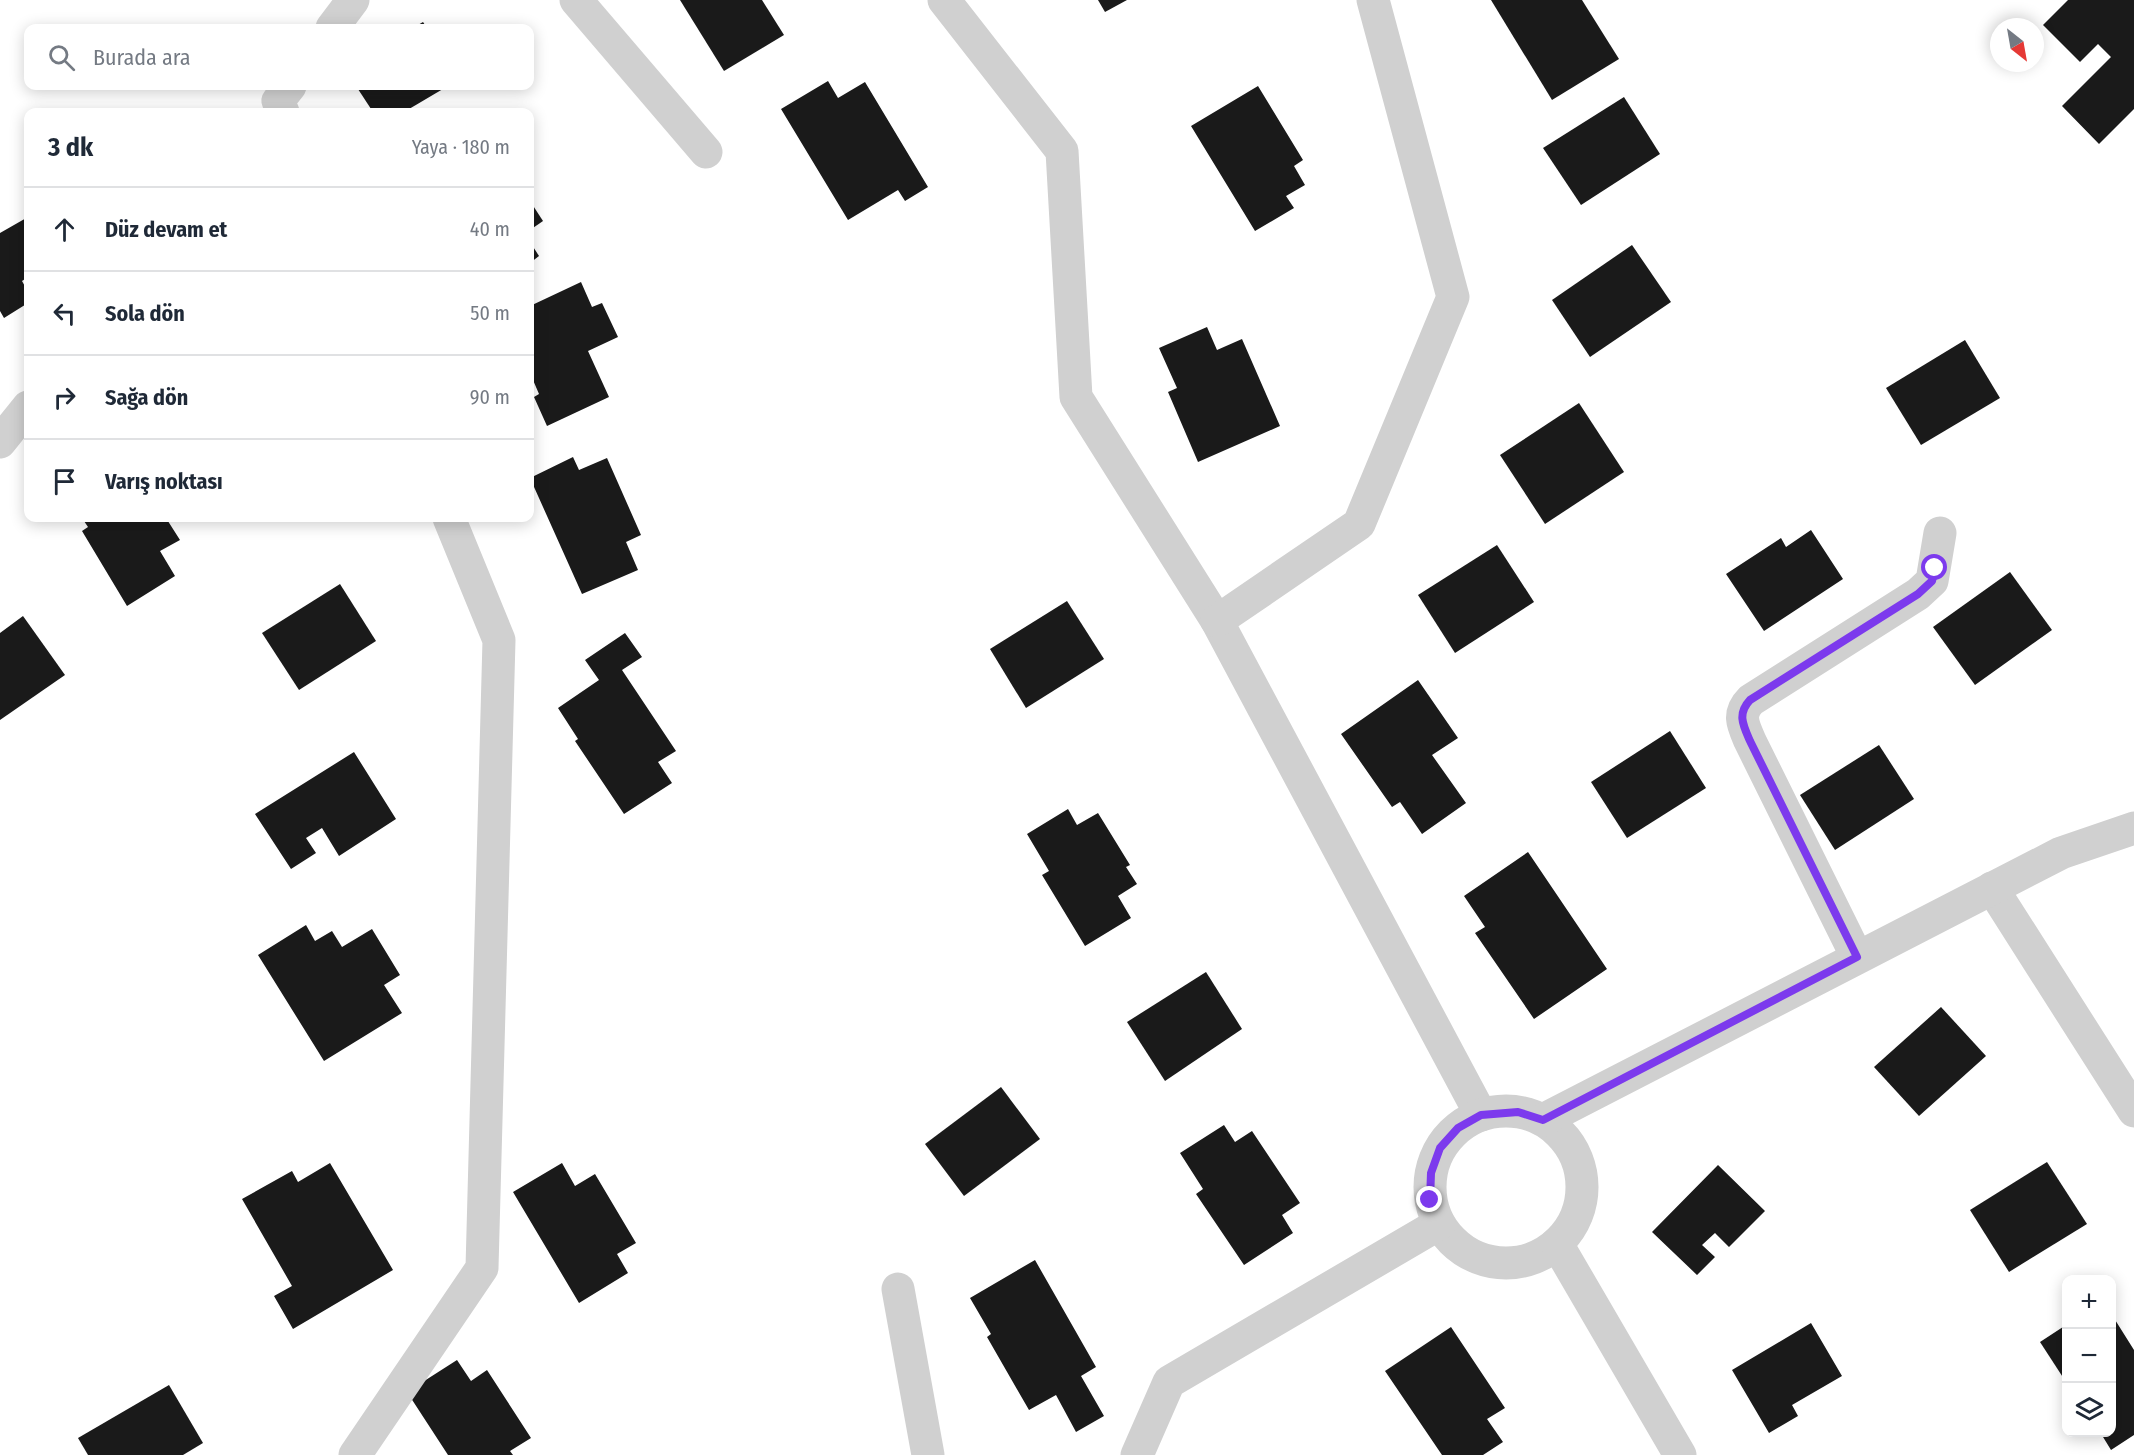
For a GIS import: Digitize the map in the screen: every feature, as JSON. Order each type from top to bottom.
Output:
[{"type":"street","points":[[335,24],[353,0]]},
{"type":"street","points":[[576,0],[706,152]]},
{"type":"street","points":[[944,0],[1062,151],[1076,397],[1217,621],[1481,1115]]},
{"type":"street","points":[[1217,621],[1359,524],[1453,297],[1373,0]]},
{"type":"street","points":[[0,442],[24,412]]},
{"type":"street","points":[[355,1455],[482,1268],[499,640],[451,522]]},
{"type":"street","points":[[1857,957],[1750,741],[1741,718],[1744,707],[1750,700],[1918,594],[1932,581],[1940,533]]},
{"type":"street","points":[[1543,1120],[2061,853],[2134,828]]},
{"type":"street","points":[[1992,888],[2134,1111]]},
{"type":"street","points":[[1518,1112],[1543,1120],[1564,1137],[1578,1160],[1582,1198],[1573,1223],[1557,1244],[1534,1258],[1504,1264],[1479,1258],[1455,1245],[1439,1224],[1430,1200],[1431,1173],[1440,1148],[1458,1128],[1481,1115],[1518,1112]]},
{"type":"street","points":[[1137,1455],[1169,1382],[1439,1224]]},
{"type":"street","points":[[1557,1244],[1680,1455]]},
{"type":"street","points":[[898,1289],[928,1455]]},
{"type":"building","points":[[680,0],[762,0],[784,35],[724,71]]},
{"type":"building","points":[[1098,0],[1127,0],[1105,12]]},
{"type":"building","points":[[1491,0],[1582,0],[1619,59],[1552,100]]},
{"type":"building","points":[[2068,0],[2134,0],[2134,109],[2099,144],[2062,106],[2111,57],[2098,44],[2080,62],[2044,24]]},
{"type":"building","points":[[828,81],[838,98],[865,82],[928,187],[905,201],[898,190],[848,220],[781,109]]},
{"type":"building","points":[[1258,86],[1303,160],[1294,166],[1305,185],[1286,196],[1294,208],[1255,231],[1191,126]]},
{"type":"building","points":[[359,90],[441,90],[411,108],[370,108]]},
{"type":"building","points":[[1624,97],[1660,154],[1581,205],[1543,148]]},
{"type":"building","points":[[534,207],[543,221],[534,227]]},
{"type":"building","points":[[24,219],[24,280],[22,281],[24,306],[4,318],[0,311],[0,233]]},
{"type":"building","points":[[1632,245],[1671,302],[1590,357],[1552,300]]},
{"type":"building","points":[[534,248],[539,256],[534,260]]},
{"type":"building","points":[[581,282],[592,307],[602,303],[618,337],[588,351],[609,397],[547,426],[534,397],[539,394],[534,382],[534,304]]},
{"type":"building","points":[[1207,327],[1217,350],[1242,339],[1280,426],[1198,462],[1168,392],[1177,388],[1159,348]]},
{"type":"building","points":[[1965,340],[2000,398],[1921,445],[1886,388]]},
{"type":"building","points":[[1579,403],[1624,472],[1545,524],[1500,455]]},
{"type":"building","points":[[573,457],[579,470],[607,458],[641,535],[626,542],[638,570],[582,594],[534,487],[534,476]]},
{"type":"building","points":[[85,522],[169,522],[180,540],[160,551],[175,576],[127,606],[82,531],[88,527]]},
{"type":"building","points":[[1811,530],[1843,579],[1764,631],[1726,574],[1781,538],[1786,547]]},
{"type":"building","points":[[1497,545],[1534,602],[1455,653],[1418,595]]},
{"type":"building","points":[[2010,572],[2052,630],[1975,685],[1933,627]]},
{"type":"building","points":[[340,584],[376,641],[299,690],[262,633]]},
{"type":"building","points":[[1067,601],[1104,659],[1026,708],[990,649]]},
{"type":"building","points":[[23,616],[65,675],[0,720],[0,633]]},
{"type":"building","points":[[625,633],[642,657],[622,670],[676,751],[658,762],[672,783],[624,814],[575,741],[578,739],[558,708],[599,680],[585,660]]},
{"type":"building","points":[[1418,680],[1458,738],[1432,755],[1466,803],[1422,834],[1400,802],[1392,807],[1341,734]]},
{"type":"building","points":[[1670,731],[1706,788],[1627,838],[1591,782]]},
{"type":"building","points":[[1879,745],[1914,799],[1835,850],[1800,795]]},
{"type":"building","points":[[354,752],[396,819],[339,856],[322,828],[306,838],[316,853],[291,869],[255,814]]},
{"type":"building","points":[[1068,809],[1077,825],[1098,813],[1130,865],[1126,867],[1137,884],[1118,896],[1131,918],[1085,946],[1042,875],[1049,871],[1027,834]]},
{"type":"building","points":[[1528,852],[1607,969],[1534,1019],[1475,933],[1485,927],[1464,896]]},
{"type":"building","points":[[306,925],[315,941],[332,931],[342,947],[372,929],[400,975],[384,985],[402,1013],[324,1061],[258,955]]},
{"type":"building","points":[[1206,972],[1242,1029],[1165,1081],[1127,1022]]},
{"type":"building","points":[[1941,1007],[1986,1056],[1919,1116],[1874,1067]]},
{"type":"building","points":[[1001,1087],[1040,1139],[964,1196],[925,1144]]},
{"type":"building","points":[[1224,1125],[1235,1142],[1252,1131],[1300,1203],[1282,1215],[1293,1233],[1244,1265],[1196,1194],[1203,1189],[1180,1153]]},
{"type":"building","points":[[2047,1162],[2087,1224],[2009,1272],[1970,1210]]},
{"type":"building","points":[[330,1163],[393,1270],[293,1329],[274,1296],[292,1286],[242,1199],[292,1171],[298,1182]]},
{"type":"building","points":[[562,1163],[575,1186],[595,1174],[636,1243],[617,1254],[628,1273],[579,1303],[513,1192]]},
{"type":"building","points":[[1718,1165],[1765,1211],[1729,1247],[1715,1233],[1702,1245],[1715,1257],[1697,1275],[1652,1232]]},
{"type":"building","points":[[1035,1260],[1096,1367],[1081,1376],[1104,1416],[1076,1432],[1056,1395],[1029,1410],[987,1337],[991,1334],[970,1298]]},
{"type":"building","points":[[2116,1321],[2134,1350],[2134,1435],[2111,1450],[2103,1437],[2116,1437]]},
{"type":"building","points":[[1811,1323],[1842,1376],[1792,1405],[1798,1416],[1769,1433],[1732,1370]]},
{"type":"building","points":[[1451,1327],[1505,1408],[1487,1419],[1503,1442],[1483,1455],[1442,1455],[1385,1371]]},
{"type":"building","points":[[2062,1328],[2062,1376],[2040,1342]]},
{"type":"building","points":[[457,1360],[471,1381],[487,1370],[531,1438],[510,1451],[513,1455],[448,1455],[407,1392]]},
{"type":"building","points":[[169,1385],[203,1443],[183,1455],[88,1455],[78,1438]]},
{"type":"route","points":[[1430,1200],[1431,1173],[1440,1148],[1458,1128],[1481,1115],[1518,1112],[1543,1120],[1857,957],[1750,741],[1741,718],[1744,707],[1750,700],[1918,594],[1932,581],[1935,568]]}]
